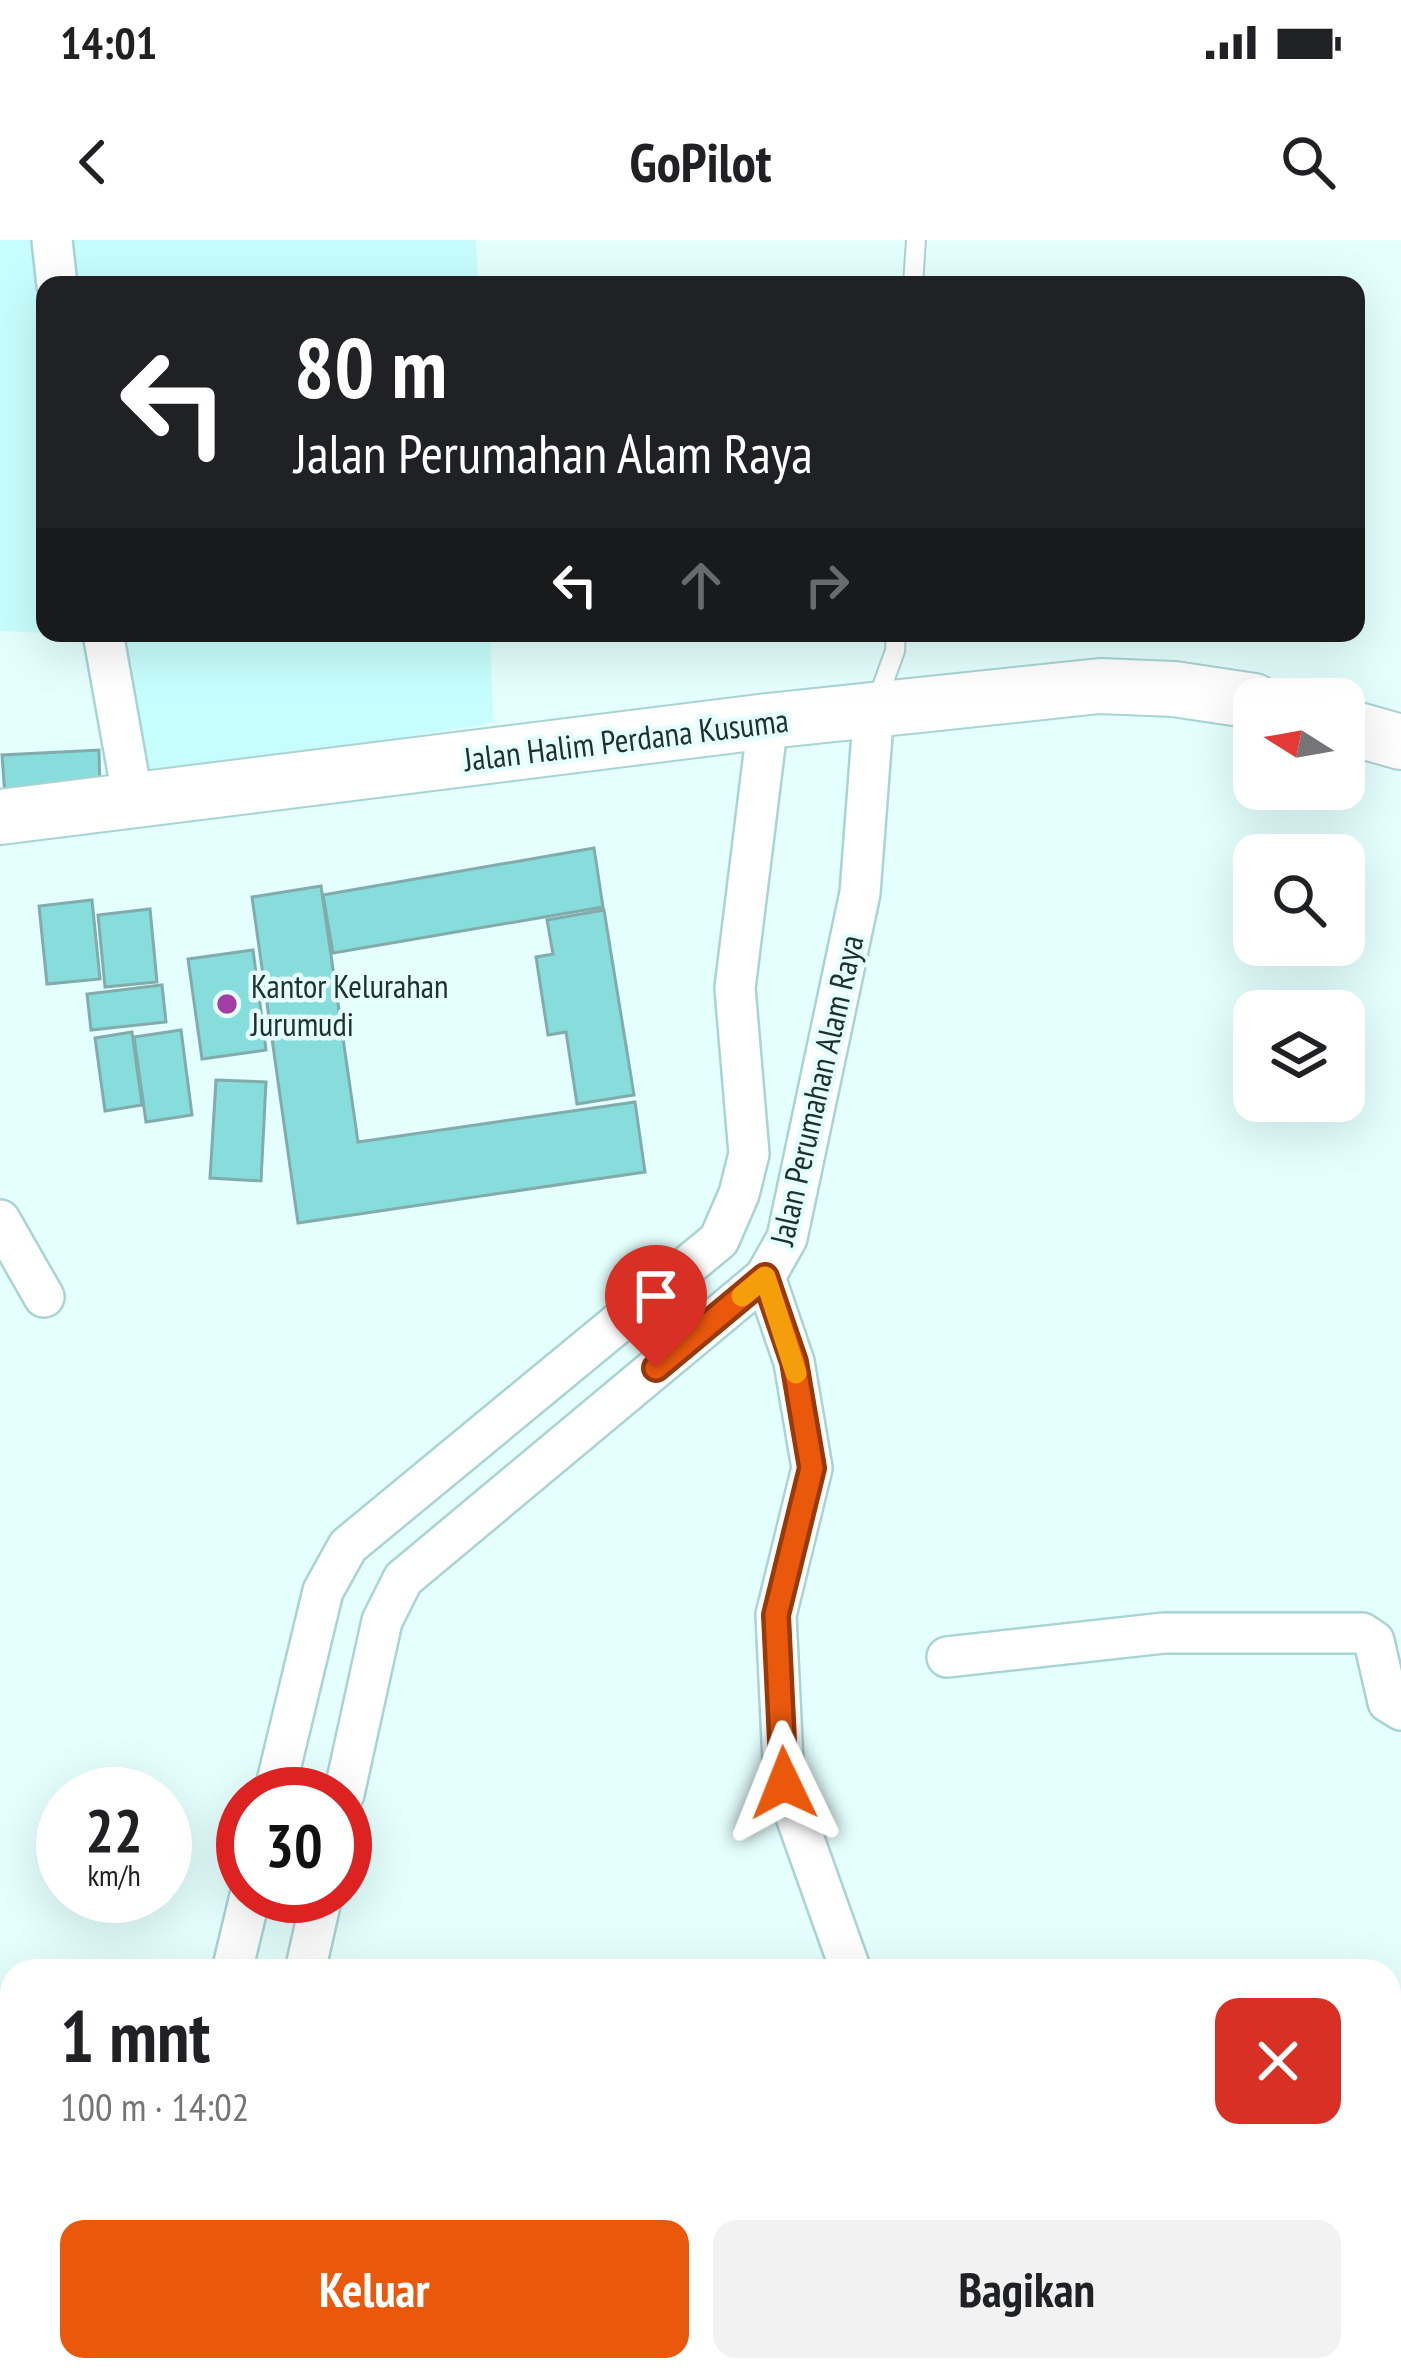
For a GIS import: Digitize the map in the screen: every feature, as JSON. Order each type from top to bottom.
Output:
[{"type":"main road","name":"Jalan Halim Perdana Kusuma","points":[[0,817],[874,708],[1100,686],[1233,698]]},
{"type":"main road","points":[[1365,732],[1401,742]]},
{"type":"street","points":[[52,240],[56,276]]},
{"type":"street","points":[[106,642],[133,800]]},
{"type":"street","name":"Jalan Perumahan Alam Raya","points":[[350,1767],[382,1621],[403,1580],[765,1277],[787,1238],[860,893],[874,708]]},
{"type":"street","name":"Jalan Perumahan Alam Raya","points":[[281,1767],[323,1592],[348,1546],[719,1240],[739,1194],[749,1154],[735,988],[768,721]]},
{"type":"street","points":[[0,1220],[44,1297]]},
{"type":"street","points":[[765,1277],[794,1362],[812,1468],[776,1615],[784,1783],[847,1959]]},
{"type":"street","points":[[323,1592],[382,1621]]},
{"type":"street","points":[[946,1657],[1164,1633],[1361,1633],[1374,1641],[1388,1702],[1401,1709]]},
{"type":"street","points":[[235,1959],[244,1923]]},
{"type":"street","points":[[308,1959],[316,1923]]},
{"type":"lane","points":[[914,276],[916,240]]},
{"type":"lane","points":[[874,708],[896,642]]},
{"type":"shaded area","points":[[0,240],[476,240],[478,276],[36,276],[36,633],[0,631]]},
{"type":"shaded area","points":[[90,642],[490,642],[493,723],[128,781]]},
{"type":"building","points":[[99,750],[100,792],[5,796],[2,755]]},
{"type":"building","points":[[594,848],[603,907],[333,953],[323,895]]},
{"type":"building","points":[[321,886],[358,1142],[635,1102],[645,1172],[298,1223],[252,897]]},
{"type":"building","points":[[92,900],[100,979],[47,984],[39,906]]},
{"type":"building","points":[[150,909],[157,982],[105,987],[98,915]]},
{"type":"building","points":[[604,910],[634,1095],[577,1104],[566,1032],[548,1035],[536,957],[553,954],[547,920]]},
{"type":"building","name":"Kantor Kelurahan Jurumudi","points":[[253,950],[266,1050],[202,1059],[188,959]]},
{"type":"building","points":[[162,985],[166,1022],[91,1030],[87,994]]},
{"type":"building","points":[[181,1030],[192,1115],[146,1122],[134,1037]]},
{"type":"building","points":[[132,1032],[142,1105],[105,1111],[95,1038]]},
{"type":"building","points":[[216,1080],[266,1082],[261,1181],[210,1178]]},
{"type":"slow traffic","points":[[742,1296],[765,1277],[796,1373]]},
{"type":"place","name":"Kantor Kelurahan Jurumudi","points":[[227,1004]]},
{"type":"route","points":[[656,1368],[765,1277],[794,1362],[812,1468],[776,1615],[784,1783]]}]
